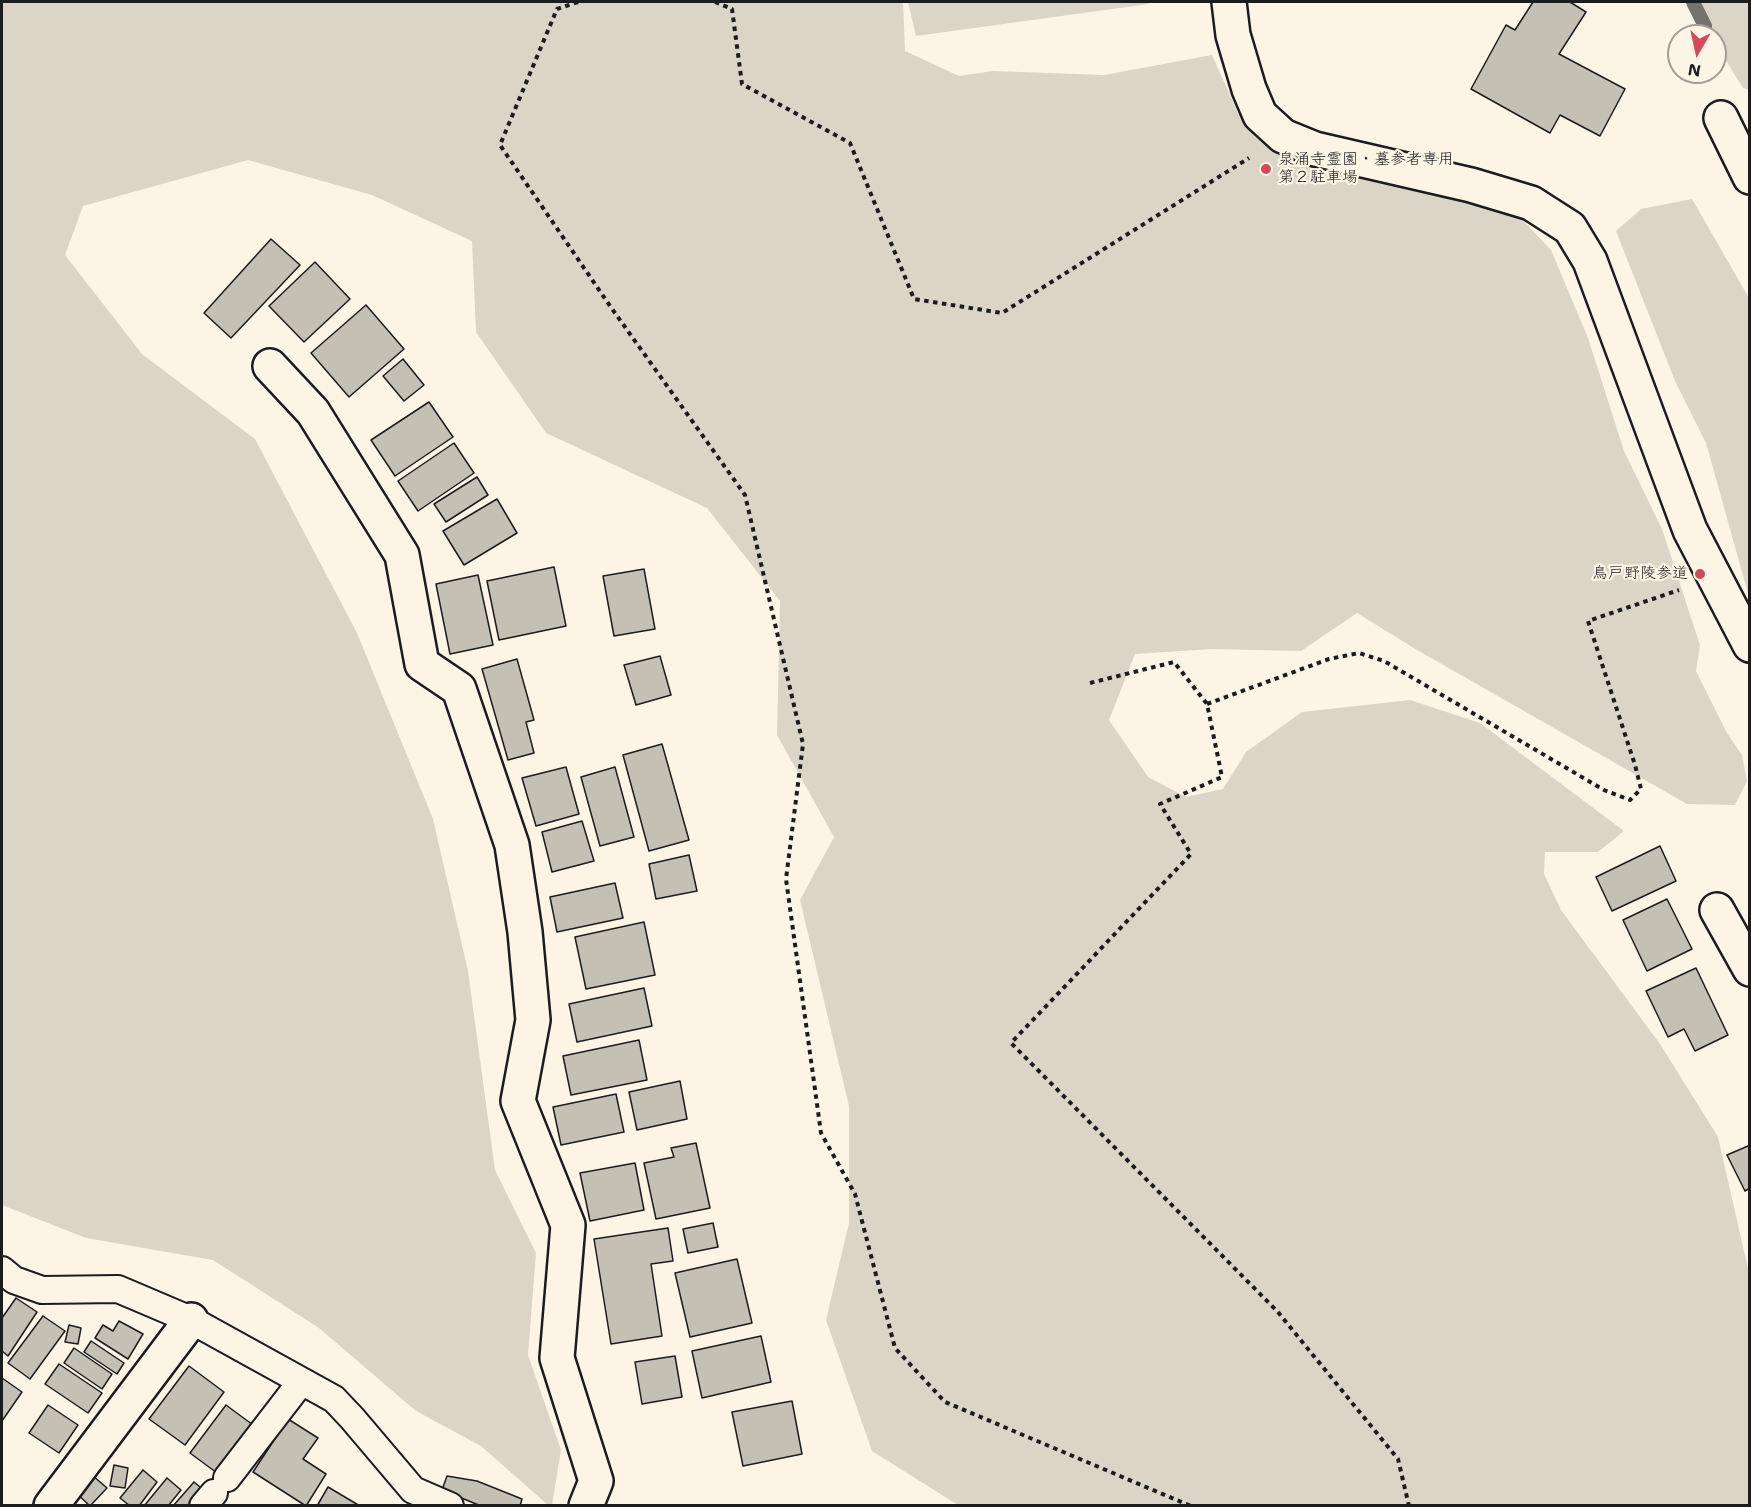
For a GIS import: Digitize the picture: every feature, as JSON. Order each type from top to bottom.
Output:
[{"type":"street","points":[[1229,2],[1233,35],[1249,89],[1260,115],[1283,136],[1315,149],[1471,185],[1531,203],[1570,228],[1590,261],[1690,530],[1749,645]]},
{"type":"street","points":[[1721,118],[1749,177]]},
{"type":"street","points":[[270,366],[313,412],[402,555],[422,664],[459,689],[512,845],[525,932],[533,1020],[518,1101],[567,1225],[557,1358],[596,1481],[586,1506]]},
{"type":"street","points":[[1717,910],[1749,969]]},
{"type":"street","points":[[51,1506],[191,1320]]},
{"type":"lane","points":[[2,1270],[14,1280],[42,1290],[118,1288],[191,1320],[334,1399],[352,1418],[411,1498],[450,1506]]},
{"type":"lane","points":[[215,1492],[301,1382]]},
{"type":"path","points":[[578,2],[557,9],[500,145],[610,306],[745,495],[803,744],[786,879],[821,1133],[855,1194],[895,1348],[945,1402],[1191,1506]]},
{"type":"path","points":[[715,2],[732,9],[742,84],[850,143],[914,299],[1002,313],[1283,136]]},
{"type":"path","points":[[1207,705],[1329,659],[1359,653],[1384,661],[1604,790],[1630,800],[1641,789],[1588,621],[1682,588]]},
{"type":"path","points":[[1090,683],[1174,662],[1207,705],[1222,777],[1160,804],[1191,854],[1011,1043],[1277,1311],[1398,1459],[1409,1506]]},
{"type":"shaded area","points":[[2,2],[903,2],[905,51],[959,76],[993,71],[1104,75],[1212,55],[1238,113],[1263,134],[1518,215],[1551,250],[1588,338],[1624,451],[1662,529],[1700,645],[1696,671],[1727,733],[1742,755],[1747,781],[1735,805],[1687,804],[1417,650],[1357,613],[1301,651],[1212,649],[1135,654],[1109,720],[1148,777],[1186,797],[1223,789],[1246,752],[1302,712],[1410,700],[1480,723],[1624,831],[1598,852],[1545,852],[1544,874],[1561,910],[1660,1044],[1718,1137],[1749,1273],[1749,1505],[958,1505],[872,1451],[826,1320],[849,1223],[849,1106],[800,900],[834,837],[777,735],[780,601],[707,508],[546,433],[476,332],[472,241],[372,195],[248,160],[83,206],[65,255],[142,354],[255,439],[357,633],[433,819],[468,971],[495,1170],[536,1253],[528,1355],[561,1450],[552,1505],[548,1505],[481,1446],[416,1411],[319,1328],[213,1260],[86,1238],[2,1205]]},
{"type":"shaded area","points":[[908,2],[1148,2],[1149,4],[916,36]]},
{"type":"shaded area","points":[[1689,2],[1749,2],[1749,90],[1743,88],[1727,62],[1727,24],[1703,24]]},
{"type":"shaded area","points":[[1692,199],[1749,298],[1749,597],[1706,443],[1675,381],[1616,231],[1641,209]]},
{"type":"building","points":[[1533,2],[1570,2],[1586,12],[1559,54],[1625,89],[1600,136],[1560,115],[1550,133],[1471,89],[1506,25],[1515,30]]},
{"type":"building","points":[[271,239],[300,265],[231,338],[204,313]]},
{"type":"building","points":[[315,262],[350,299],[304,342],[269,306]]},
{"type":"building","points":[[366,305],[404,349],[349,397],[311,353]]},
{"type":"building","points":[[403,359],[424,385],[404,401],[383,376]]},
{"type":"building","points":[[429,402],[453,437],[395,476],[371,440]]},
{"type":"building","points":[[454,443],[474,473],[418,511],[398,481]]},
{"type":"building","points":[[477,477],[488,495],[446,522],[434,504]]},
{"type":"building","points":[[497,499],[517,533],[464,565],[443,531]]},
{"type":"building","points":[[554,567],[566,626],[499,640],[487,581]]},
{"type":"building","points":[[644,569],[655,629],[614,636],[603,576]]},
{"type":"building","points":[[478,575],[493,645],[450,654],[436,584]]},
{"type":"building","points":[[660,656],[671,695],[636,705],[624,665]]},
{"type":"building","points":[[517,659],[534,720],[526,722],[534,753],[508,760],[482,669]]},
{"type":"building","points":[[662,744],[689,840],[649,851],[623,755]]},
{"type":"building","points":[[566,767],[579,814],[536,826],[522,778]]},
{"type":"building","points":[[615,767],[634,837],[600,846],[581,777]]},
{"type":"building","points":[[582,821],[594,861],[552,872],[542,832]]},
{"type":"building","points":[[1660,846],[1676,881],[1612,911],[1596,877]]},
{"type":"building","points":[[689,855],[697,891],[656,899],[649,864]]},
{"type":"building","points":[[615,883],[623,918],[557,932],[550,897]]},
{"type":"building","points":[[1667,899],[1692,949],[1647,971],[1623,920]]},
{"type":"building","points":[[644,922],[655,975],[586,989],[575,937]]},
{"type":"building","points":[[1696,968],[1728,1035],[1695,1051],[1684,1029],[1668,1037],[1646,991]]},
{"type":"building","points":[[644,988],[652,1026],[577,1042],[569,1004]]},
{"type":"building","points":[[639,1040],[647,1080],[571,1095],[563,1056]]},
{"type":"building","points":[[680,1081],[687,1119],[637,1130],[629,1092]]},
{"type":"building","points":[[616,1094],[624,1132],[561,1145],[553,1107]]},
{"type":"building","points":[[696,1143],[710,1208],[656,1219],[644,1163],[674,1157],[671,1148]]},
{"type":"building","points":[[1748,1146],[1750,1149],[1750,1188],[1745,1191],[1727,1155]]},
{"type":"building","points":[[635,1163],[644,1210],[590,1221],[580,1173]]},
{"type":"building","points":[[713,1223],[718,1247],[688,1253],[683,1229]]},
{"type":"building","points":[[668,1228],[673,1261],[651,1264],[662,1336],[611,1344],[594,1239]]},
{"type":"building","points":[[737,1259],[752,1323],[690,1337],[675,1273]]},
{"type":"building","points":[[16,1298],[37,1312],[8,1356],[2,1351],[2,1318]]},
{"type":"building","points":[[43,1316],[65,1331],[30,1379],[8,1363]]},
{"type":"building","points":[[119,1321],[143,1334],[128,1359],[95,1338],[103,1325],[113,1331]]},
{"type":"building","points":[[69,1325],[81,1328],[78,1344],[65,1342]]},
{"type":"building","points":[[761,1336],[771,1382],[702,1398],[692,1351]]},
{"type":"building","points":[[91,1341],[124,1363],[117,1374],[84,1352]]},
{"type":"building","points":[[74,1348],[112,1374],[102,1389],[64,1363]]},
{"type":"building","points":[[675,1356],[682,1397],[642,1404],[635,1362]]},
{"type":"building","points":[[59,1364],[102,1393],[88,1413],[45,1384]]},
{"type":"building","points":[[189,1366],[224,1392],[185,1445],[149,1419]]},
{"type":"building","points":[[2,1378],[22,1392],[2,1421]]},
{"type":"building","points":[[792,1401],[802,1454],[743,1466],[732,1412]]},
{"type":"building","points":[[48,1405],[78,1425],[59,1453],[29,1433]]},
{"type":"building","points":[[226,1405],[253,1425],[217,1473],[190,1453]]},
{"type":"building","points":[[288,1419],[318,1438],[303,1459],[326,1474],[306,1506],[253,1472]]},
{"type":"building","points":[[114,1465],[128,1468],[125,1488],[110,1486]]},
{"type":"building","points":[[143,1470],[157,1482],[139,1506],[130,1506],[120,1498]]},
{"type":"building","points":[[92,1475],[107,1488],[90,1506],[75,1492]]},
{"type":"building","points":[[447,1476],[477,1481],[522,1499],[520,1506],[481,1506],[442,1490]]},
{"type":"building","points":[[167,1478],[181,1490],[168,1506],[144,1506]]},
{"type":"building","points":[[194,1482],[206,1492],[194,1506],[173,1506]]},
{"type":"building","points":[[328,1487],[360,1506],[317,1506]]},
{"type":"waterway","points":[[1693,2],[1704,24]]},
{"type":"place","name":"泉涌寺霊園・墓参者専用 第２駐車場","points":[[1266,169]]},
{"type":"place","name":"鳥戸野陵参道","points":[[1700,574]]}]
